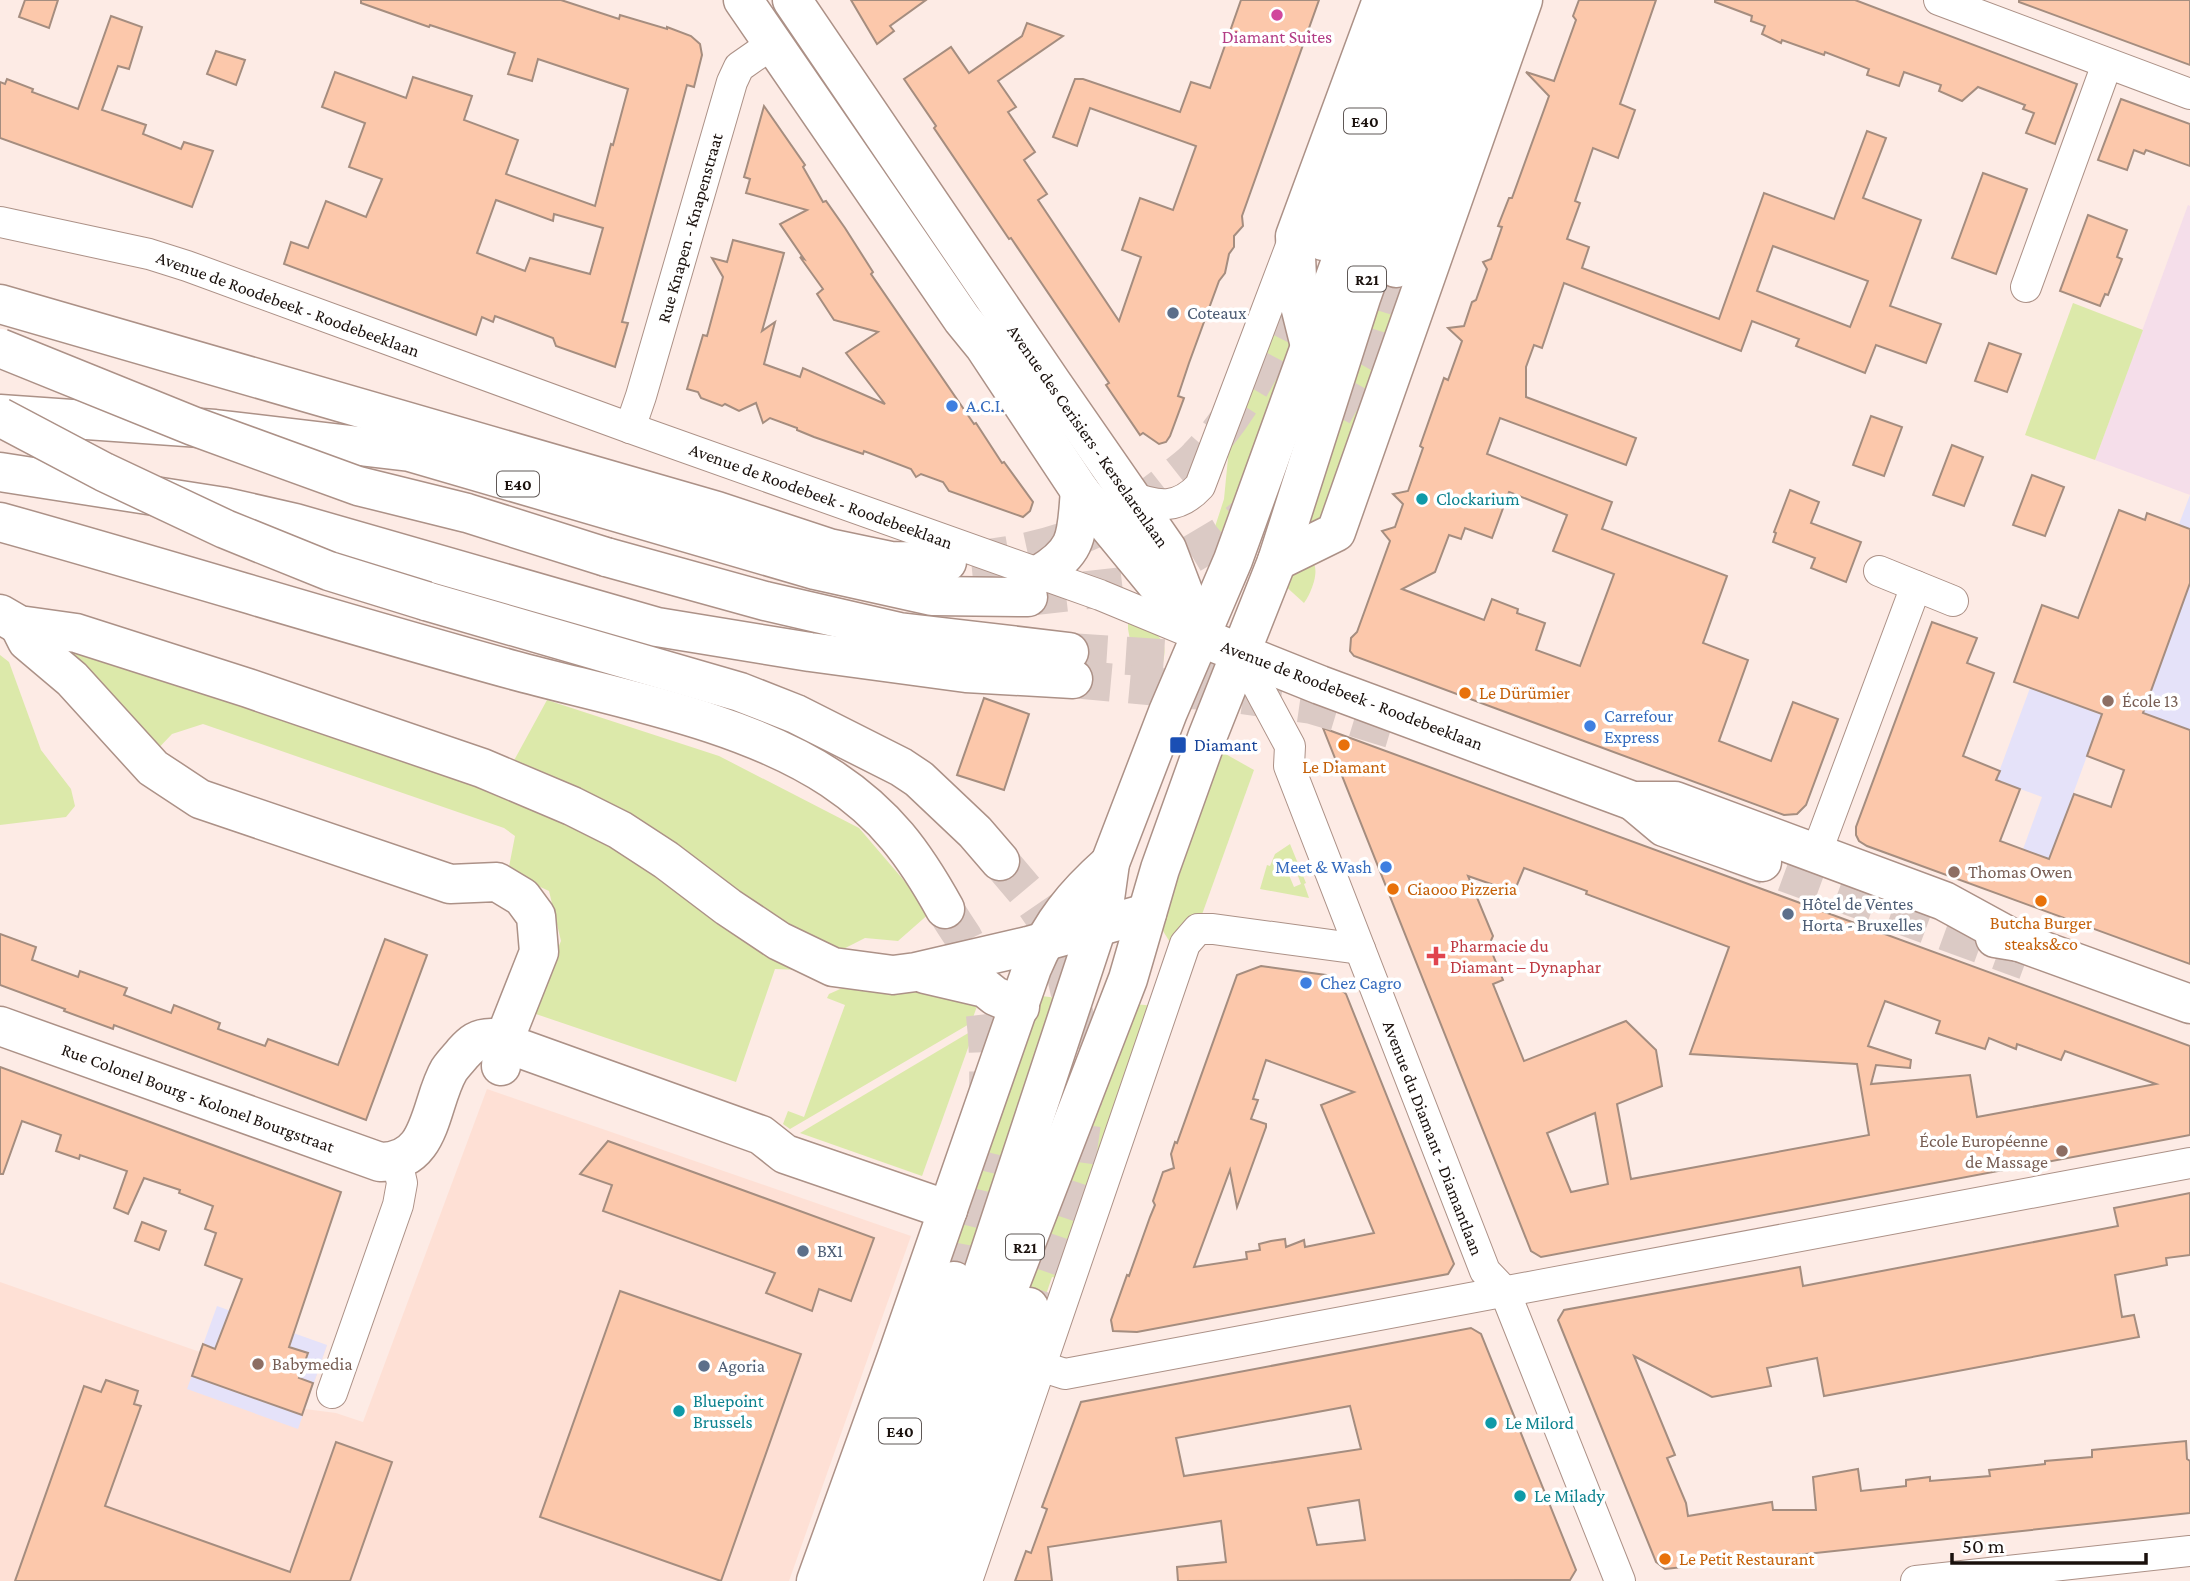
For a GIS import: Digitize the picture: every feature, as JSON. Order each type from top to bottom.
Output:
[{"type":"main road","name":"Avenue des Cerisiers - Kerselarenlaan","points":[[743,0],[955,309],[984,346],[1080,491],[1200,637]]},
{"type":"main road","name":"Avenue des Cerisiers - Kerselarenlaan","points":[[792,0],[1167,549],[1200,637]]},
{"type":"main road","points":[[1310,346],[1298,298],[1309,239],[1382,0]]},
{"type":"main road","name":"E40","points":[[1309,239],[1407,0]]},
{"type":"main road","name":"R21","points":[[874,1581],[976,1291],[1104,906],[1110,863],[1168,712],[1238,549],[1435,0]]},
{"type":"main road","name":"R21","points":[[904,1581],[1006,1295],[1128,979],[1164,856],[1277,561],[1361,298],[1466,0]]},
{"type":"main road","points":[[1396,268],[1493,0]]},
{"type":"main road","points":[[1277,561],[1336,532],[1523,0]]},
{"type":"main road","points":[[824,115],[856,94]]},
{"type":"main road","name":"E40","points":[[0,304],[717,511],[829,548],[891,561],[947,562]]},
{"type":"main road","name":"E40","points":[[0,348],[193,426],[358,486],[467,513],[606,557],[765,601],[899,632],[1071,665],[966,673],[810,652],[657,627],[295,523],[225,508],[0,472]]},
{"type":"main road","name":"E40","points":[[0,416],[215,429],[410,452],[815,570],[932,596],[1034,586]]},
{"type":"main road","name":"E40","points":[[0,416],[104,472],[225,529],[329,571],[740,692],[796,714],[901,767],[919,779],[975,832],[1000,862]]},
{"type":"main road","points":[[1034,586],[1071,547],[1076,537],[1080,491]]},
{"type":"main road","points":[[0,522],[513,670],[628,699],[740,734],[821,773],[873,808],[906,846],[945,909]]},
{"type":"main road","points":[[10,620],[76,633],[482,768],[572,806],[620,830],[779,942],[833,967],[893,975],[916,972],[1147,913]]},
{"type":"main road","points":[[10,620],[27,641],[72,679],[153,768],[200,799],[450,884],[497,882],[522,897],[536,916],[539,952],[502,1054]]},
{"type":"main road","name":"Avenue de Roodebeek - Roodebeeklaan","points":[[1200,637],[1633,801],[1675,802],[1944,901],[2019,942],[2190,1004]]},
{"type":"main road","name":"Avenue de Roodebeek - Roodebeeklaan","points":[[1633,801],[1664,827],[1935,926],[2019,942]]},
{"type":"main road","name":"Avenue de Roodebeek - Roodebeeklaan","points":[[1762,862],[1816,854]]},
{"type":"main road","points":[[816,1581],[1043,941],[1065,907],[1110,863]]},
{"type":"main road","points":[[916,972],[985,988],[995,996],[1020,1007]]},
{"type":"main road","name":"Rue Colonel Bourg - Kolonel Bourgstraat","points":[[0,1026],[350,1153],[380,1162],[397,1161]]},
{"type":"main road","points":[[397,1161],[419,1145],[449,1070],[472,1043],[481,1038],[491,1038],[502,1054],[761,1135],[785,1154],[948,1210]]},
{"type":"main road","name":"E40","points":[[846,1581],[954,1281]]},
{"type":"main road","points":[[937,1581],[1029,1307]]},
{"type":"street","points":[[1939,0],[2190,94]]},
{"type":"street","name":"Rue Knapen - Knapenstraat","points":[[630,428],[732,82],[739,67],[772,44]]},
{"type":"street","points":[[2026,288],[2108,64]]},
{"type":"street","name":"Avenue de Roodebeek - Roodebeeklaan","points":[[0,222],[162,258],[630,428],[1034,586],[1110,599],[1200,637]]},
{"type":"street","points":[[1129,496],[1149,503],[1177,503],[1189,498],[1200,486],[1309,239]]},
{"type":"street","points":[[1878,571],[1953,601]]},
{"type":"street","points":[[1816,854],[1916,586]]},
{"type":"street","name":"Avenue du Diamant - Diamantlaan","points":[[1240,653],[1290,746],[1289,766],[1485,1271],[1505,1292],[1620,1581]]},
{"type":"street","points":[[967,1581],[1185,944],[1198,929],[1213,929],[1360,949]]},
{"type":"street","points":[[332,1393],[398,1205],[402,1183],[397,1161]]},
{"type":"street","points":[[1040,1366],[1065,1374],[2190,1163]]},
{"type":"street","points":[[1916,1581],[2054,1573],[2190,1551]]},
{"type":"shaded area","points":[[2188,205],[2190,206],[2190,495],[2095,460]]},
{"type":"shaded area","name":"École 13","points":[[2190,495],[2190,747],[2102,715],[2032,906],[2006,896],[2042,797],[1996,780],[2030,688],[2014,682],[2042,605],[2078,618],[2119,510],[2144,519],[2147,513],[2179,524]]},
{"type":"shaded area","points":[[487,1089],[911,1236],[789,1581],[0,1581],[0,1282],[200,1352],[327,1345],[305,1409],[336,1413],[363,1422]]},
{"type":"shaded area","name":"Babymedia","points":[[217,1306],[327,1345],[298,1429],[187,1389]]},
{"type":"green space","points":[[1388,264],[1409,273],[1360,443],[1319,522],[1310,524],[1307,522]]},
{"type":"green space","points":[[1284,290],[1296,338],[1219,538],[1213,533],[1224,499],[1229,448]]},
{"type":"green space","points":[[2073,303],[2143,330],[2095,460],[2025,435]]},
{"type":"green space","points":[[1314,564],[1315,579],[1304,603],[1282,583]]},
{"type":"green space","points":[[1128,619],[1162,641],[1164,655],[1158,680],[1135,667]]},
{"type":"green space","points":[[58,641],[505,777],[547,700],[719,756],[859,828],[931,912],[898,941],[865,938],[802,970],[775,969],[736,1082],[530,1012],[561,941],[549,891],[508,872],[515,836],[504,828],[203,724],[172,734],[152,755]]},
{"type":"green space","points":[[0,655],[9,662],[41,750],[71,789],[75,806],[66,817],[0,825]]},
{"type":"green space","points":[[1222,752],[1254,770],[1200,920],[1173,947],[1163,931],[1163,921]]},
{"type":"green space","points":[[1290,844],[1306,883],[1304,884],[1309,898],[1260,889],[1267,865],[1270,866],[1275,854]],"holes":[[[1294,865],[1301,884],[1294,887],[1286,868]]]},
{"type":"green space","points":[[847,986],[980,998],[971,1023],[790,1129],[783,1124],[788,1111],[804,1117],[845,1005],[827,998],[829,994]]},
{"type":"green space","points":[[1034,995],[1057,998],[964,1284],[935,1274]]},
{"type":"green space","points":[[1133,1004],[1157,1006],[1062,1280],[1052,1277],[1040,1312],[1019,1304]]},
{"type":"green space","points":[[970,1032],[973,1034],[922,1176],[800,1133]]},
{"type":"building","points":[[25,0],[58,0],[49,28],[19,17]]},
{"type":"building","points":[[361,0],[561,0],[619,19],[620,15],[667,27],[691,36],[700,44],[702,55],[694,87],[687,85],[622,322],[628,323],[615,367],[556,346],[553,338],[495,316],[493,322],[482,317],[476,335],[284,264],[291,242],[308,248],[326,201],[366,217],[382,179],[349,167],[365,123],[322,107],[335,72],[406,98],[413,77],[472,96],[464,120],[518,140],[506,174],[595,206],[611,144],[613,145],[628,89],[538,59],[532,81],[508,74],[515,53],[361,3]],"holes":[[[496,200],[553,221],[554,214],[603,228],[590,274],[530,258],[525,271],[477,253]]]},
{"type":"building","points":[[851,0],[926,0],[890,26],[894,31],[877,44]]},
{"type":"building","points":[[1241,0],[1319,0],[1242,216],[1243,226],[1234,236],[1234,247],[1229,254],[1225,273],[1219,281],[1189,363],[1178,396],[1184,398],[1170,436],[1166,442],[1159,444],[1143,433],[1140,435],[1106,385],[1109,383],[934,128],[936,126],[904,79],[951,47],[969,73],[1022,36],[1027,23],[1063,36],[998,81],[1016,107],[1008,112],[1035,152],[1024,160],[1047,194],[1038,200],[1119,321],[1141,257],[1122,250],[1140,198],[1173,210],[1196,146],[1090,108],[1077,146],[1053,137],[1075,79],[1083,79],[1180,112],[1191,82],[1210,88]]},
{"type":"building","points":[[1579,0],[1656,0],[1620,104],[1635,110],[1618,158],[1593,148],[1575,201],[1580,203],[1567,239],[1589,247],[1582,268],[1719,319],[1764,193],[1834,219],[1867,131],[1886,138],[1863,198],[1921,220],[1890,306],[1941,324],[1926,363],[1876,345],[1865,373],[1796,346],[1799,339],[1752,321],[1741,351],[1564,283],[1542,348],[1534,345],[1526,367],[1526,397],[1636,438],[1626,465],[1500,418],[1487,454],[1612,502],[1602,529],[1727,576],[1703,643],[1748,660],[1719,741],[1771,761],[1793,702],[1838,719],[1806,805],[1797,814],[1784,815],[1354,656],[1350,651],[1351,638],[1357,632],[1390,541],[1382,531],[1395,527],[1403,504],[1393,494],[1408,491],[1423,448],[1420,446],[1444,378],[1448,380],[1462,341],[1448,328],[1464,326],[1472,302],[1476,300],[1487,269],[1483,262],[1491,259],[1502,227],[1498,226],[1509,198],[1512,198],[1549,96],[1526,72],[1554,81],[1576,20],[1573,16]],"holes":[[[1773,246],[1868,281],[1850,327],[1757,291]],[[1509,492],[1567,515],[1553,551],[1614,574],[1580,666],[1536,650],[1545,623],[1517,613],[1518,609],[1492,599],[1484,620],[1402,589],[1435,572],[1449,535],[1461,539],[1465,528],[1492,538]]]},
{"type":"building","points":[[1715,0],[1855,0],[2077,84],[2055,144],[2026,133],[2034,113],[2023,109],[2025,105],[1978,87],[1962,101],[1939,91],[1941,85],[1904,72],[1899,86],[1867,75],[1869,69],[1825,52],[1824,55],[1782,40],[1781,43],[1762,34],[1765,26],[1751,21],[1752,16]]},
{"type":"building","points":[[2190,0],[2190,65],[2019,2]]},
{"type":"building","points":[[111,16],[142,27],[129,69],[118,66],[102,110],[146,125],[143,134],[181,149],[184,142],[213,151],[192,207],[0,138],[0,82],[5,84],[7,79],[33,89],[32,92],[78,109]]},
{"type":"building","points":[[216,51],[245,60],[236,85],[207,74]]},
{"type":"building","points":[[2121,99],[2190,124],[2190,166],[2146,150],[2144,154],[2134,150],[2127,170],[2098,160]]},
{"type":"building","points":[[764,106],[805,165],[803,167],[823,202],[826,201],[845,228],[873,272],[871,274],[974,424],[976,423],[1002,463],[1004,462],[1033,502],[1030,511],[1023,517],[949,491],[943,482],[921,474],[916,477],[911,469],[864,451],[863,454],[814,437],[770,418],[763,423],[756,403],[739,411],[701,398],[698,392],[687,389],[703,335],[707,336],[723,277],[712,258],[727,262],[733,240],[784,253],[762,331],[775,322],[764,364],[800,377],[803,368],[885,404],[846,353],[878,332],[834,320],[817,294],[823,289],[780,224],[807,210],[746,193],[750,179],[744,177]]},
{"type":"building","points":[[1983,173],[2027,189],[1996,274],[1952,258]]},
{"type":"building","points":[[2088,215],[2127,230],[2117,257],[2122,259],[2108,295],[2105,294],[2100,306],[2060,291]]},
{"type":"building","points":[[1989,343],[2021,354],[2007,392],[1975,381]]},
{"type":"building","points":[[1871,416],[1902,427],[1884,476],[1853,465]]},
{"type":"building","points":[[1952,445],[1983,457],[1964,506],[1933,495]]},
{"type":"building","points":[[2032,475],[2064,487],[2045,536],[2013,525]]},
{"type":"building","points":[[1790,490],[1819,502],[1811,523],[1861,542],[1846,582],[1811,568],[1815,558],[1773,542],[1774,532]]},
{"type":"building","points":[[2119,510],[2145,520],[2147,513],[2190,529],[2190,583],[2143,713],[2190,730],[2190,964],[1867,846],[1859,841],[1856,835],[1856,827],[1932,622],[1977,638],[1967,663],[1994,673],[1963,756],[2000,771],[1996,780],[2020,789],[2000,841],[2049,859],[2074,794],[2111,807],[2124,770],[2087,756],[2102,714],[2014,682],[2042,605],[2078,618]]},
{"type":"building","points":[[984,698],[1029,714],[1004,790],[957,775]]},
{"type":"building","points":[[1323,728],[2190,1046],[2190,1135],[1541,1257],[1531,1251]],"holes":[[[1524,868],[1729,947],[1690,1054],[1857,1064],[1869,1135],[1631,1179],[1617,1104],[1662,1086],[1656,1050],[1626,1021],[1524,1061],[1493,984],[1503,980],[1489,945],[1493,936],[1468,876],[1514,892]],[[1885,1001],[1940,1021],[1936,1033],[1985,1049],[1989,1038],[2016,1049],[2017,1044],[2061,1060],[2065,1051],[2156,1084],[1977,1117],[1970,1075],[1871,1084],[1876,1065],[1910,1068],[1911,1060],[1868,1046]],[[1595,1113],[1608,1184],[1571,1192],[1547,1133]]]},
{"type":"building","points":[[0,934],[36,947],[32,960],[78,977],[80,971],[127,988],[124,995],[171,1013],[174,1005],[220,1023],[218,1029],[265,1046],[268,1039],[338,1065],[385,939],[427,955],[366,1120],[114,1025],[113,1029],[64,1011],[65,1009],[0,985]]},
{"type":"building","points":[[1261,966],[1326,975],[1346,994],[1454,1264],[1448,1274],[1137,1332],[1113,1331],[1111,1320],[1155,1205],[1153,1201],[1163,1172],[1174,1168],[1171,1154],[1237,975]],"holes":[[[1266,1060],[1354,1092],[1321,1105],[1374,1233],[1305,1247],[1304,1240],[1286,1247],[1285,1239],[1271,1241],[1259,1244],[1260,1250],[1246,1252],[1247,1259],[1194,1267],[1230,1170],[1237,1207],[1266,1127],[1266,1124],[1251,1119],[1258,1100],[1253,1099]]]},
{"type":"building","points":[[0,1067],[341,1192],[289,1347],[308,1353],[299,1378],[313,1383],[302,1415],[192,1376],[203,1344],[215,1349],[242,1279],[205,1265],[216,1233],[205,1229],[213,1206],[179,1193],[180,1190],[144,1178],[128,1214],[114,1208],[127,1171],[80,1155],[79,1159],[56,1151],[61,1135],[22,1121],[3,1174],[0,1174]]},
{"type":"building","points":[[608,1141],[874,1238],[851,1301],[819,1289],[812,1311],[766,1293],[775,1273],[603,1211],[612,1185],[580,1174]]},
{"type":"building","points":[[2190,1193],[2190,1255],[2166,1258],[2167,1265],[2115,1275],[2122,1317],[2134,1315],[2139,1337],[1824,1396],[1817,1358],[1767,1368],[1771,1386],[1712,1397],[1634,1356],[1675,1455],[1667,1458],[1686,1503],[1688,1516],[1772,1502],[1773,1510],[1816,1510],[1813,1477],[1858,1469],[1861,1491],[1906,1486],[1906,1480],[1930,1477],[1930,1481],[1990,1476],[1989,1470],[2092,1457],[2092,1450],[2186,1441],[2187,1459],[2190,1461],[2190,1513],[1665,1569],[1656,1562],[1558,1320],[1564,1310],[1800,1267],[1803,1286],[2118,1226],[2114,1208]]},
{"type":"building","points":[[142,1222],[166,1231],[159,1250],[135,1241]]},
{"type":"building","name":"Bluepoint Brussels","points":[[620,1291],[801,1354],[721,1581],[540,1517]]},
{"type":"building","points":[[1471,1328],[1481,1334],[1576,1570],[1570,1580],[1178,1581],[1177,1567],[1226,1562],[1221,1521],[1048,1547],[1052,1581],[1015,1581],[1026,1551],[1031,1553],[1047,1509],[1042,1507],[1081,1402]],"holes":[[[1350,1406],[1361,1449],[1184,1476],[1176,1438]],[[1359,1500],[1365,1540],[1317,1545],[1308,1508]]]},
{"type":"building","points":[[106,1380],[138,1391],[134,1404],[141,1406],[105,1506],[290,1572],[336,1442],[392,1462],[350,1581],[15,1581],[84,1386],[101,1392]]},
{"type":"tunnel","points":[[1333,414],[1372,345],[1396,268]]},
{"type":"tunnel","points":[[971,560],[1027,551],[1077,537],[1124,514],[1188,466],[1216,437],[1246,393],[1307,275]]},
{"type":"tunnel","points":[[1028,597],[1131,585],[1170,567],[1222,536],[1260,504]]},
{"type":"tunnel","points":[[1069,652],[1223,662]]},
{"type":"tunnel","points":[[1073,679],[1235,694],[1312,705],[1391,729]]},
{"type":"tunnel","points":[[1731,853],[2026,961]]},
{"type":"tunnel","points":[[1000,861],[1050,926],[1061,954],[1083,1052],[1083,1115],[1075,1172],[1029,1307]]},
{"type":"tunnel","points":[[945,909],[971,955],[982,994],[987,1035],[988,1095]]},
{"type":"tunnel","points":[[954,1281],[983,1151]]},
{"type":"place","name":"Diamant Suites","points":[[1277,15]]},
{"type":"place","name":"Coteaux","points":[[1173,313]]},
{"type":"place","name":"A.C.I.","points":[[952,406]]},
{"type":"place","name":"Clockarium","points":[[1422,499]]},
{"type":"place","name":"Le Dürümier","points":[[1465,693]]},
{"type":"place","name":"École 13","points":[[2108,701]]},
{"type":"place","name":"Carrefour Express","points":[[1590,726]]},
{"type":"place","name":"Diamant","points":[[1178,745]]},
{"type":"place","name":"Le Diamant","points":[[1344,745]]},
{"type":"place","name":"Meet & Wash","points":[[1386,867]]},
{"type":"place","name":"Thomas Owen","points":[[1954,872]]},
{"type":"place","name":"Ciaooo Pizzeria","points":[[1393,889]]},
{"type":"place","name":"Butcha Burger steaks&co","points":[[2041,901]]},
{"type":"place","name":"Hôtel de Ventes Horta - Bruxelles","points":[[1788,914]]},
{"type":"place","name":"Pharmacie du Diamant – Dynaphar","points":[[1436,956]]},
{"type":"place","name":"Chez Cagro","points":[[1306,983]]},
{"type":"place","name":"École Européenne de Massage","points":[[2062,1151]]},
{"type":"place","name":"BX1","points":[[803,1251]]},
{"type":"place","name":"Babymedia","points":[[258,1364]]},
{"type":"place","name":"Agoria","points":[[704,1366]]},
{"type":"place","name":"Bluepoint Brussels","points":[[679,1411]]},
{"type":"place","name":"Le Milord","points":[[1491,1423]]},
{"type":"place","name":"Le Milady","points":[[1520,1496]]},
{"type":"place","name":"Le Petit Restaurant","points":[[1665,1559]]}]
